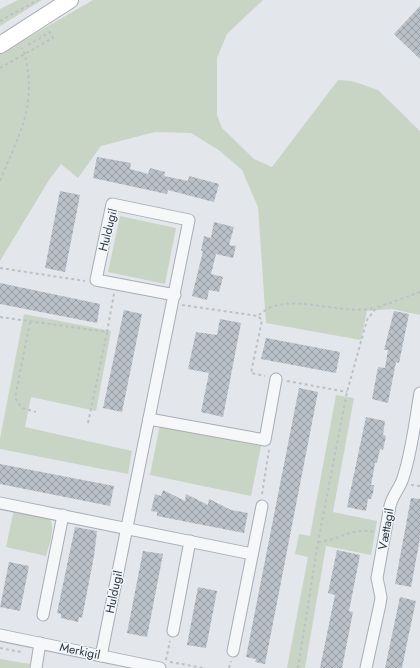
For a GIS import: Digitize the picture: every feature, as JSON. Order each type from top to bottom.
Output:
[{"type":"main road","points":[[0,45],[70,0]]},
{"type":"street","name":"Huldugil","points":[[92,282],[112,204],[189,220],[101,656]]},
{"type":"street","points":[[92,282],[174,300]]},
{"type":"street","points":[[150,419],[265,440],[276,379]]},
{"type":"street","name":"Vættagil","points":[[366,668],[380,604],[381,596],[377,578],[384,535],[392,498],[402,483],[406,470],[420,393]]},
{"type":"street","points":[[0,503],[252,554]]},
{"type":"street","points":[[232,652],[262,506]]},
{"type":"street","points":[[43,615],[63,515]]},
{"type":"street","points":[[173,630],[190,541]]},
{"type":"street","name":"Merkigil","points":[[0,635],[160,668]]},
{"type":"street","points":[[36,668],[40,643]]},
{"type":"path","points":[[0,21],[38,0]]},
{"type":"path","points":[[0,68],[53,38],[50,32]]},
{"type":"path","points":[[0,181],[24,126],[27,109],[29,84],[25,54],[22,48]]},
{"type":"path","points":[[0,268],[92,282]]},
{"type":"path","points":[[83,281],[92,282]]},
{"type":"path","points":[[88,423],[114,291]]},
{"type":"path","points":[[258,316],[274,306],[288,304],[342,310],[363,310],[376,308],[420,292]]},
{"type":"path","points":[[174,300],[258,316],[262,320],[251,373],[347,392]]},
{"type":"path","points":[[298,668],[318,542],[347,392],[367,320],[376,308]]},
{"type":"path","points":[[0,317],[107,332]]},
{"type":"path","points":[[30,322],[15,398],[22,408],[36,412]]},
{"type":"path","points":[[318,542],[332,541],[359,530],[384,535]]},
{"type":"path","points":[[173,630],[166,661],[204,668]]},
{"type":"green space","points":[[18,0],[42,0],[0,26],[0,9]]},
{"type":"green space","points":[[93,0],[263,0],[227,34],[217,58],[217,115],[222,128],[254,159],[272,167],[338,80],[352,81],[378,90],[420,131],[420,315],[392,309],[367,311],[361,340],[266,323],[258,207],[242,170],[220,151],[191,133],[155,132],[101,146],[78,178],[61,164],[49,180],[0,261],[0,54]]},
{"type":"green space","points":[[120,216],[176,228],[165,284],[108,272]]},
{"type":"green space","points":[[24,314],[111,331],[96,411],[31,397],[25,427],[132,451],[128,474],[0,449],[0,439]]},
{"type":"green space","points":[[336,395],[354,398],[333,512],[377,521],[371,555],[326,546],[305,668],[287,668],[308,557],[295,554],[299,534],[310,536]]},
{"type":"green space","points":[[160,425],[261,446],[251,496],[150,475]]},
{"type":"green space","points":[[14,509],[48,517],[51,521],[52,536],[46,556],[6,547]]},
{"type":"green space","points":[[0,659],[30,664],[29,668],[0,668]]},
{"type":"building","points":[[420,6],[420,59],[394,34]]},
{"type":"building","points":[[97,157],[131,163],[130,169],[148,174],[150,168],[165,172],[164,176],[188,181],[189,176],[219,184],[214,202],[168,190],[167,194],[93,178]]},
{"type":"building","points":[[60,191],[80,195],[65,272],[45,268]]},
{"type":"building","points":[[214,222],[234,227],[229,245],[236,246],[233,258],[216,254],[211,274],[223,277],[219,292],[209,290],[207,300],[192,296],[203,251],[201,251],[204,236],[211,238]]},
{"type":"building","points":[[0,283],[100,304],[97,323],[0,304]]},
{"type":"building","points":[[124,310],[142,314],[122,412],[103,408]]},
{"type":"building","points":[[394,311],[409,314],[399,363],[396,362],[388,403],[372,399],[378,367],[385,368],[388,350],[384,350]]},
{"type":"building","points":[[220,319],[241,323],[223,417],[201,412],[209,373],[188,369],[196,332],[217,335]]},
{"type":"building","points":[[266,338],[340,352],[336,373],[261,359]]},
{"type":"building","points":[[299,388],[318,392],[265,664],[255,662],[256,659],[246,657]]},
{"type":"building","points":[[366,417],[385,421],[383,435],[386,436],[383,450],[380,449],[377,463],[375,463],[371,485],[374,485],[373,493],[371,499],[368,499],[366,511],[347,507]]},
{"type":"building","points":[[0,464],[114,486],[110,506],[0,484]]},
{"type":"building","points":[[163,490],[185,501],[186,494],[208,505],[209,499],[231,510],[248,513],[244,533],[157,516],[157,512],[151,511],[155,494],[161,496]]},
{"type":"building","points":[[411,498],[420,499],[420,538],[411,587],[395,584]]},
{"type":"building","points":[[75,527],[97,531],[94,556],[82,618],[79,617],[78,622],[61,618],[61,614],[57,613]]},
{"type":"building","points":[[337,550],[360,555],[349,611],[353,612],[342,668],[320,668],[335,595],[328,593]]},
{"type":"building","points":[[143,551],[163,554],[147,637],[127,633]]},
{"type":"building","points":[[9,562],[29,566],[20,611],[0,607]]},
{"type":"building","points":[[198,587],[217,591],[206,648],[187,645]]},
{"type":"building","points":[[400,597],[416,601],[402,668],[385,668]]}]
